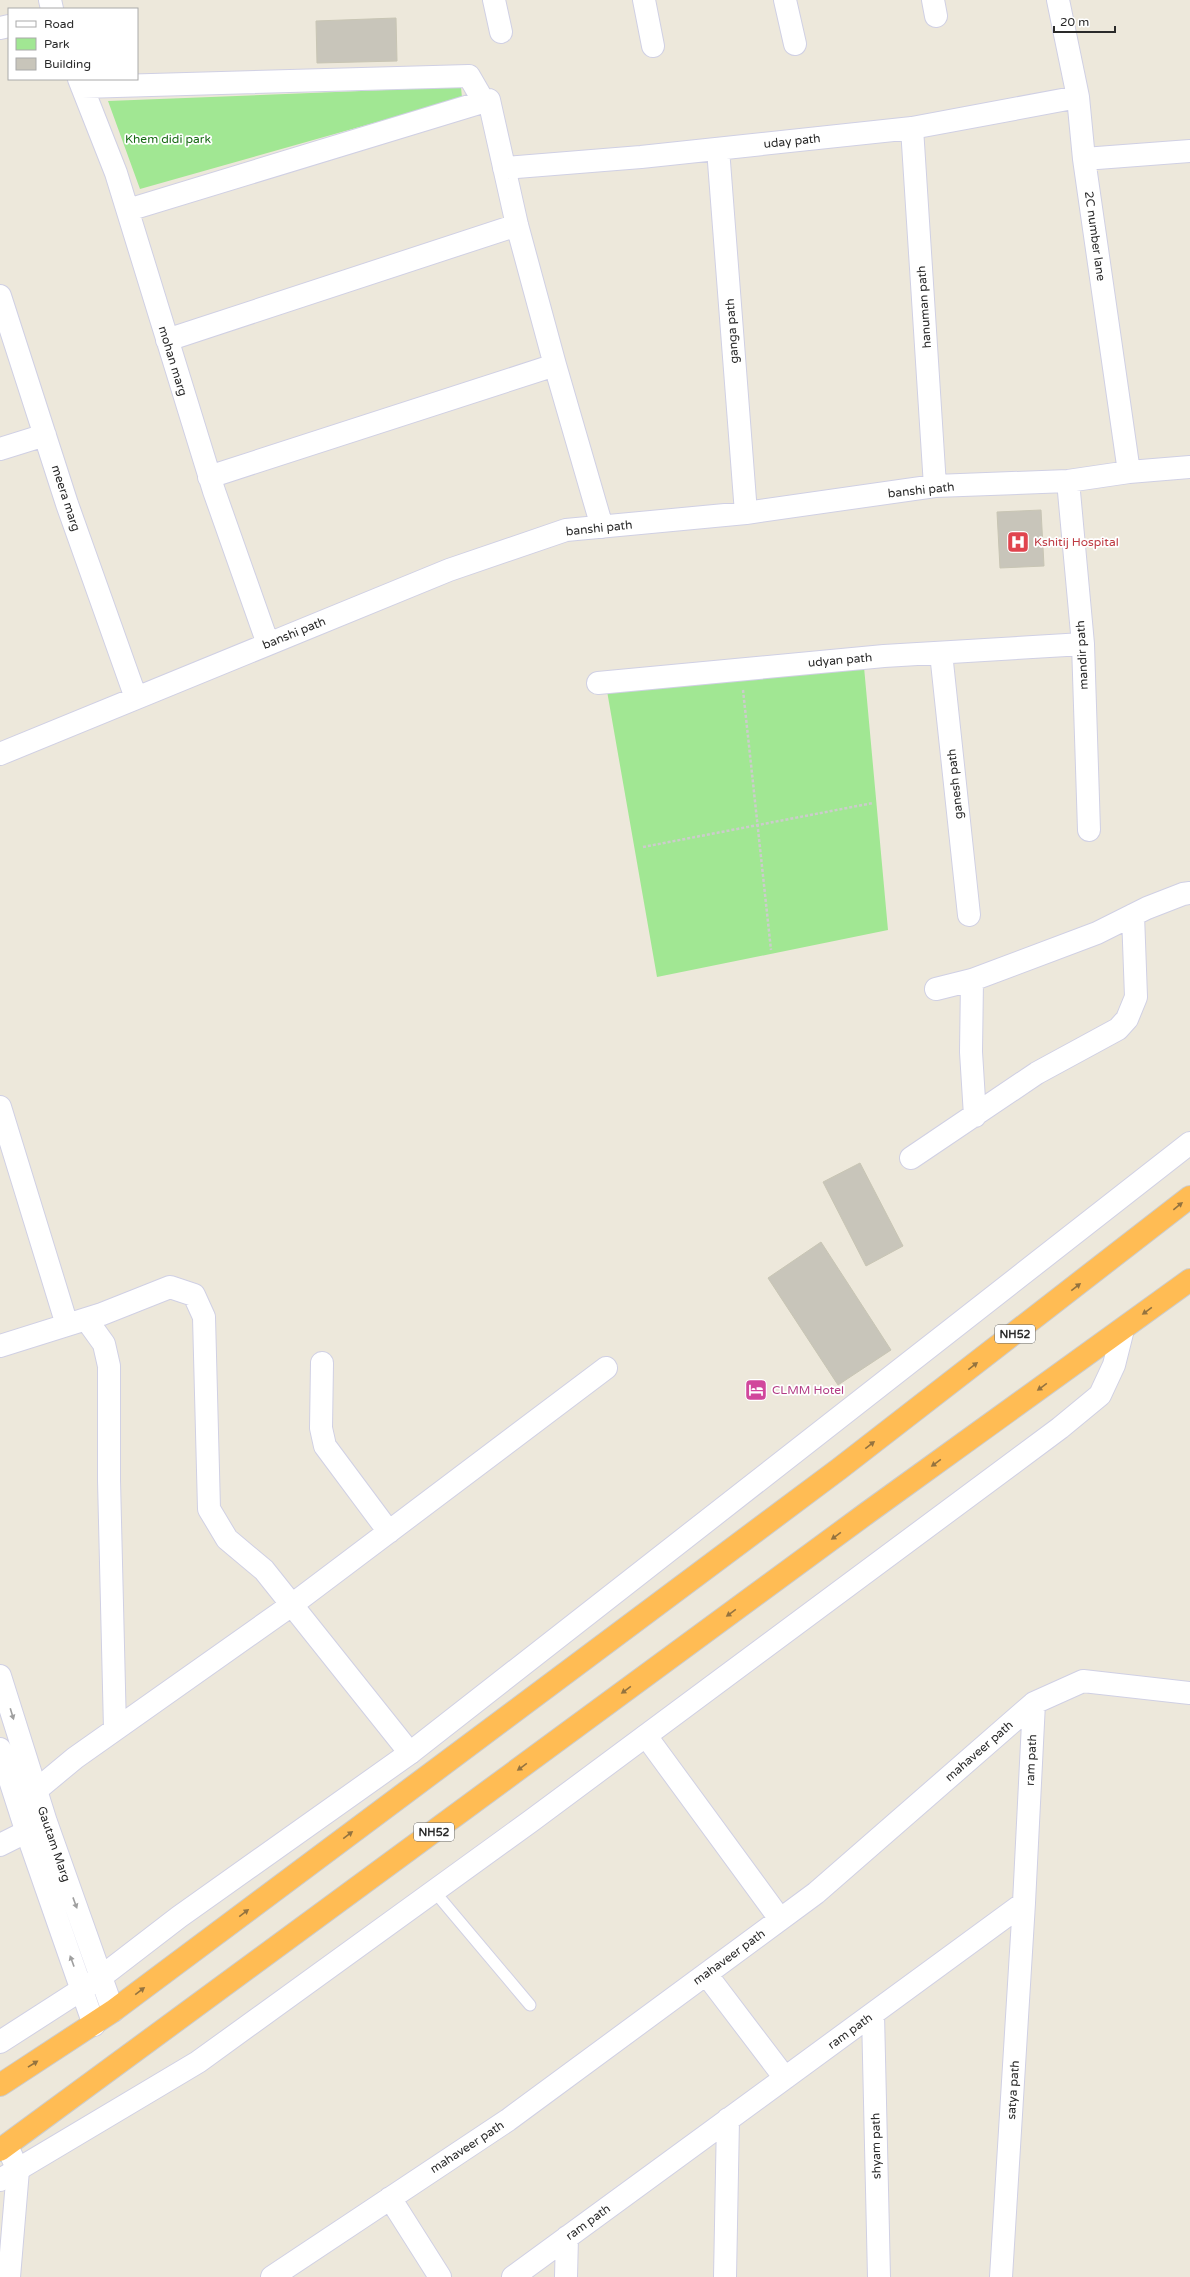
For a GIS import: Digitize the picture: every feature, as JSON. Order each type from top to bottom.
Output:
[{"type":"highway","name":"NH52","points":[[0,2085],[94,2025],[113,2011],[839,1469],[1190,1197]]},
{"type":"highway","name":"NH52","points":[[4,2148],[867,1513],[1190,1280]]},
{"type":"highway","points":[[1165,1299],[1190,1302]]},
{"type":"street","points":[[494,0],[501,32]]},
{"type":"street","points":[[644,0],[653,46]]},
{"type":"street","points":[[785,0],[795,44]]},
{"type":"street","name":"2C number lane","points":[[1058,0],[1078,97],[1084,159],[1129,472]]},
{"type":"street","points":[[81,83],[469,76],[484,102]]},
{"type":"street","name":"mohan marg","points":[[81,83],[116,173],[209,477],[268,644]]},
{"type":"street","name":"uday path","points":[[504,168],[718,149],[912,128],[1078,97]]},
{"type":"street","points":[[128,210],[489,100],[517,225],[555,365],[602,527]]},
{"type":"street","name":"hanuman path","points":[[912,128],[935,486]]},
{"type":"street","name":"ganga path","points":[[718,149],[746,513]]},
{"type":"street","points":[[1084,159],[1190,152]]},
{"type":"street","points":[[167,340],[517,225]]},
{"type":"street","name":"meera marg","points":[[0,299],[67,504],[136,698]]},
{"type":"street","points":[[209,477],[555,365]]},
{"type":"street","points":[[0,449],[45,436]]},
{"type":"street","name":"banshi path","points":[[0,754],[449,570],[566,530],[746,513],[935,486],[1068,481],[1129,472],[1190,467]]},
{"type":"street","name":"mandir path","points":[[1068,481],[1083,644],[1089,830]]},
{"type":"street","name":"udyan path","points":[[598,683],[942,653],[1083,644]]},
{"type":"street","name":"ganesh path","points":[[942,653],[969,915]]},
{"type":"street","points":[[936,989],[972,980],[1097,933],[1133,915],[1183,894],[1190,893]]},
{"type":"street","points":[[912,1158],[1037,1074],[1118,1029],[1127,1019],[1136,997],[1133,915]]},
{"type":"street","points":[[972,980],[971,1052],[975,1116]]},
{"type":"street","points":[[0,1107],[76,1322],[104,1344],[109,1366],[109,1480],[115,1729]]},
{"type":"street","points":[[0,2042],[101,1976],[179,1917],[410,1753],[1190,1143]]},
{"type":"street","points":[[0,1346],[76,1322],[170,1287],[194,1296],[204,1317],[209,1509],[227,1539],[264,1570],[293,1604],[410,1753]]},
{"type":"street","points":[[9,2175],[198,2062],[646,1736],[1060,1428],[1100,1395],[1114,1365],[1123,1329]]},
{"type":"street","points":[[322,1363],[321,1428],[325,1446],[389,1532]]},
{"type":"street","points":[[18,1805],[36,1792],[75,1758],[293,1604],[606,1368]]},
{"type":"street","name":"Gautam Marg","points":[[0,1676],[46,1822],[113,2011]]},
{"type":"street","name":"mahaveer path","points":[[272,2277],[508,2120],[816,1893],[1034,1703],[1083,1681],[1190,1693]]},
{"type":"street","name":"ram path","points":[[513,2277],[1024,1903],[1034,1703]]},
{"type":"street","points":[[646,1736],[780,1919]]},
{"type":"street","points":[[0,1749],[26,1833],[94,2025]]},
{"type":"street","points":[[0,1845],[46,1822]]},
{"type":"street","name":"satya path","points":[[1001,2277],[1024,1903]]},
{"type":"street","points":[[706,1974],[785,2078]]},
{"type":"street","name":"shyam path","points":[[873,2014],[879,2277]]},
{"type":"street","points":[[726,2277],[728,2119]]},
{"type":"street","points":[[4,2148],[9,2175],[9,2277]]},
{"type":"street","points":[[390,2198],[440,2277]]},
{"type":"street","points":[[566,2277],[567,2237]]},
{"type":"lane","points":[[434,1891],[530,2005]]},
{"type":"path","points":[[741,670],[759,824],[771,950]]},
{"type":"path","points":[[643,847],[873,803]]},
{"type":"green space","name":"Khem didi park","points":[[461,87],[462,98],[140,189],[108,101]]},
{"type":"green space","points":[[864,667],[888,930],[657,977],[607,691]]},
{"type":"building","points":[[396,18],[397,61],[317,63],[316,21]]},
{"type":"building","points":[[1041,510],[1044,566],[1000,568],[997,512]]},
{"type":"building","points":[[860,1163],[903,1246],[866,1266],[823,1182]]},
{"type":"building","points":[[821,1242],[891,1350],[838,1385],[768,1278]]},
{"type":"place","name":"Kshitij Hospital","points":[[1018,542]]},
{"type":"place","name":"CLMM Hotel","points":[[756,1390]]}]
